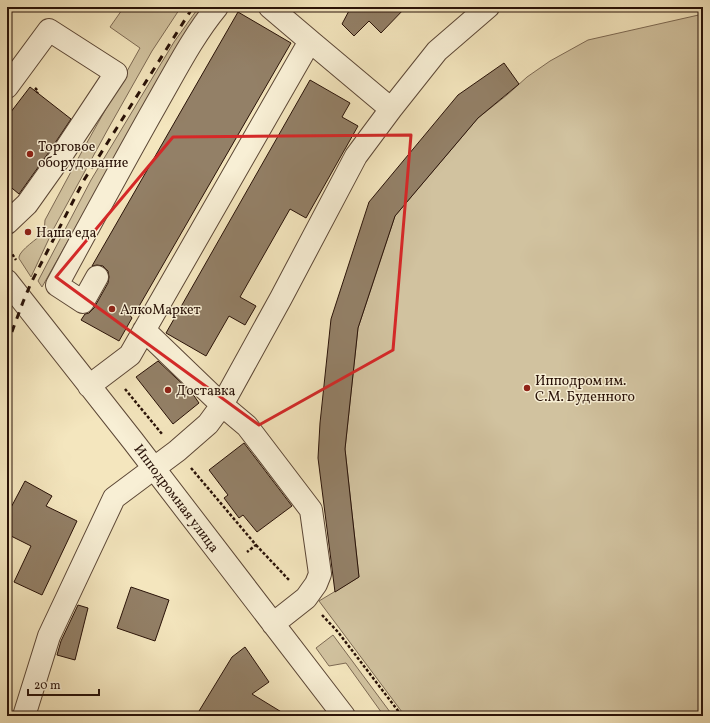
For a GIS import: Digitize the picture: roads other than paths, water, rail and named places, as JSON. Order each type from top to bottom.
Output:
[{"type":"street","points":[[97,277],[83,302],[57,284],[125,159],[192,42],[209,16],[217,7]]},
{"type":"street","points":[[270,7],[391,109]]},
{"type":"street","points":[[24,716],[49,636],[114,498],[177,451],[208,424],[222,405],[281,298],[356,156],[437,51],[488,7]]},
{"type":"street","points":[[7,87],[49,30],[116,73],[27,204],[7,223]]},
{"type":"street","points":[[89,386],[130,355],[310,40]]},
{"type":"street","name":"Ипподромная улица","points":[[7,281],[154,468],[344,716]]},
{"type":"street","points":[[144,330],[222,405],[247,426],[311,510],[320,574],[316,584],[306,598],[273,624]]},
{"type":"railway","points":[[7,345],[31,283],[84,180],[193,7]]},
{"type":"place","name":"Торговое оборудование","points":[[30,154]]},
{"type":"place","name":"Наша еда","points":[[28,232]]},
{"type":"place","name":"АлкоМаркет","points":[[112,309]]},
{"type":"place","name":"Ипподром им. С.М. Буденного","points":[[527,388]]},
{"type":"place","name":"Доставка","points":[[168,390]]}]
